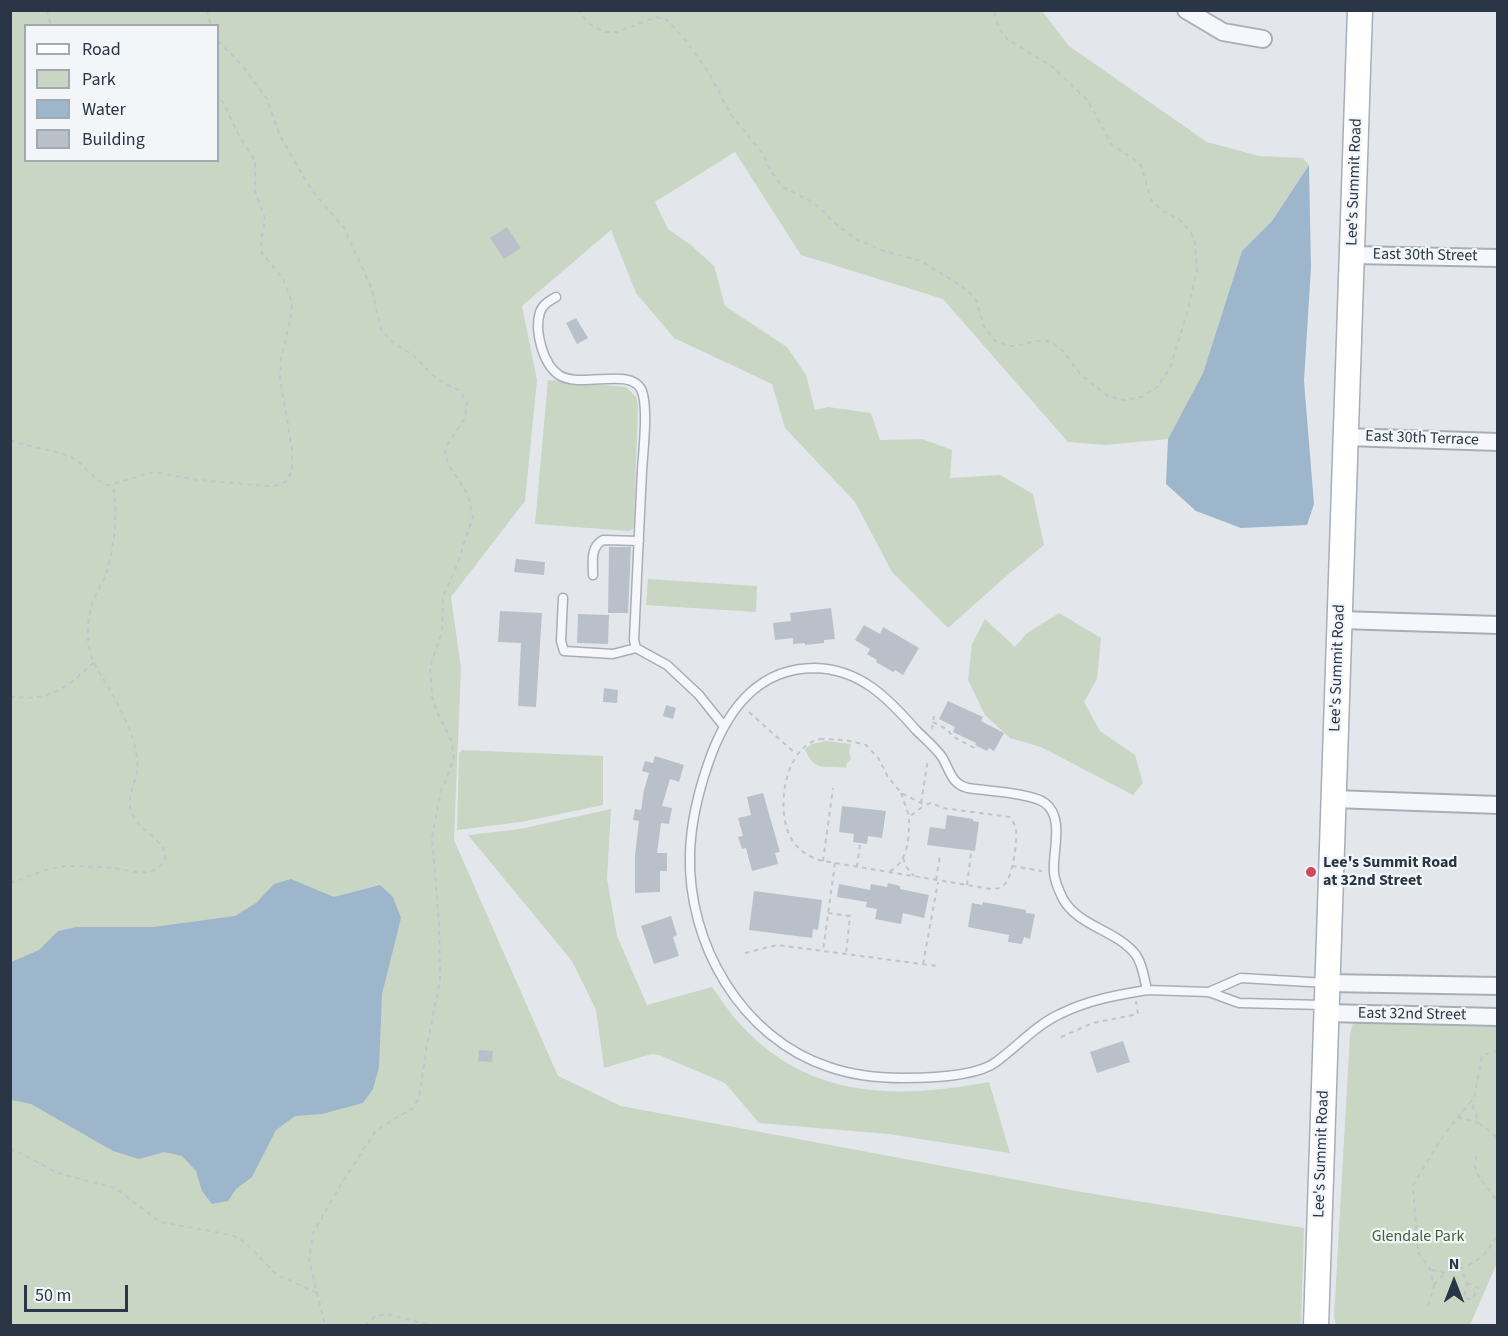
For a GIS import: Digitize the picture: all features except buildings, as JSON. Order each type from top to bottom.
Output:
[{"type":"main road","name":"Lee's Summit Road","points":[[1316,1326],[1360,10]]},
{"type":"street","points":[[1186,10],[1223,32],[1263,39]]},
{"type":"street","name":"East 30th Street","points":[[1353,255],[1497,258]]},
{"type":"street","name":"East 30th Terrace","points":[[1346,437],[1497,442]]},
{"type":"street","points":[[1340,620],[1497,625]]},
{"type":"street","points":[[1334,799],[1497,804]]},
{"type":"street","name":"East 32nd Street","points":[[1327,1001],[1497,986]]},
{"type":"street","name":"East 32nd Street","points":[[1327,1001],[1497,1017]]},
{"type":"lane","points":[[556,297],[545,304],[539,317],[540,339],[551,366],[566,378],[596,381],[628,379],[635,382],[643,397],[644,433],[634,640],[636,648]]},
{"type":"lane","points":[[593,575],[593,552],[598,543],[603,540],[639,541]]},
{"type":"lane","points":[[563,598],[561,641],[564,651],[613,654],[636,648],[667,665],[699,696],[723,725]]},
{"type":"lane","points":[[1147,990],[1142,966],[1131,949],[1073,911],[1060,894],[1054,876],[1055,819],[1044,802],[1027,796],[960,785],[952,778],[942,758],[889,699],[877,690],[853,676],[818,668],[791,671],[763,684],[739,704],[723,725],[705,771],[694,813],[690,853],[692,890],[701,930],[724,982],[746,1012],[777,1040],[813,1061],[853,1074],[881,1077],[933,1077],[986,1068],[1058,1014],[1088,1002],[1147,990],[1209,992],[1239,1003],[1327,1001]]},
{"type":"lane","points":[[1209,992],[1241,978],[1327,1001]]},
{"type":"path","points":[[577,10],[590,24],[609,33],[656,17],[667,20],[709,73],[731,115],[763,154],[771,171],[783,187],[814,203],[856,239],[881,250],[921,261],[966,289],[976,300],[984,326],[994,340],[1009,346],[1045,340],[1063,351],[1081,375],[1108,396],[1123,400],[1142,397],[1157,387],[1170,368],[1186,317],[1197,270],[1195,243],[1191,233],[1180,220],[1163,211],[1151,200],[1141,166],[1112,146],[1087,100],[1054,68],[1006,39],[998,26],[994,10]]},
{"type":"path","points":[[219,42],[242,63],[267,99],[280,136],[305,179],[345,228],[372,289],[381,330],[395,344],[413,355],[437,379],[460,391],[467,402],[465,418],[447,445],[445,452],[449,467],[468,495],[473,517],[456,568],[442,596],[441,635],[430,666],[434,703],[452,740],[454,750],[452,764],[440,794],[432,838],[439,923],[440,981],[437,1001],[428,1035],[416,1106],[376,1130],[313,1233],[309,1259],[326,1326]]},
{"type":"path","points":[[10,440],[70,457],[99,482],[113,485],[154,472],[198,480],[275,486],[285,482],[290,475],[292,449],[280,389],[280,368],[292,303],[283,279],[262,253],[261,242],[265,218],[255,192],[255,161],[219,98]]},
{"type":"path","points":[[10,883],[58,867],[112,868],[141,872],[156,869],[164,860],[162,846],[132,814],[129,801],[137,771],[137,757],[131,735],[112,693],[94,662],[89,645],[90,613],[111,554],[116,504],[113,485]]},
{"type":"path","points":[[10,696],[36,698],[49,696],[78,677],[94,662]]},
{"type":"path","points":[[739,704],[796,754]]},
{"type":"path","points":[[931,735],[934,716]]},
{"type":"path","points":[[933,722],[948,730],[952,736],[978,750]]},
{"type":"path","points":[[888,872],[895,868],[903,858],[908,835],[909,817],[900,793],[872,749],[862,743],[820,739],[808,744],[796,754],[792,761],[785,789],[787,828],[793,842],[813,858],[857,867],[991,889],[1003,886],[1011,876],[1016,834],[1010,817],[943,808],[931,803],[923,804],[900,793]]},
{"type":"path","points":[[909,817],[923,804],[929,753]]},
{"type":"path","points":[[823,861],[833,788]]},
{"type":"path","points":[[857,867],[860,844]]},
{"type":"path","points":[[967,885],[971,853]]},
{"type":"path","points":[[923,964],[940,855]]},
{"type":"path","points":[[903,858],[907,868],[914,876]]},
{"type":"path","points":[[823,951],[835,863]]},
{"type":"path","points":[[1012,866],[1042,871]]},
{"type":"path","points":[[828,913],[850,916],[846,954]]},
{"type":"path","points":[[745,953],[777,945],[937,966]]},
{"type":"path","points":[[1061,1037],[1093,1023],[1138,1014],[1134,992]]},
{"type":"path","points":[[1434,1285],[1430,1269],[1418,1252],[1413,1185],[1434,1150],[1474,1098],[1482,1056],[1497,1050]]},
{"type":"path","points":[[1471,1101],[1479,1123]]},
{"type":"path","points":[[1458,1117],[1479,1123],[1497,1138]]},
{"type":"path","points":[[10,1148],[58,1173],[115,1188],[160,1222],[216,1232],[239,1239],[254,1250],[277,1275],[318,1293]]},
{"type":"path","points":[[1476,1156],[1475,1171],[1497,1202]]},
{"type":"path","points":[[1428,1306],[1434,1285],[1445,1273],[1475,1263],[1487,1252],[1497,1233]]},
{"type":"path","points":[[1461,1268],[1467,1283],[1464,1295],[1472,1300],[1478,1288],[1467,1283]]},
{"type":"path","points":[[1430,1269],[1445,1273]]},
{"type":"path","points":[[365,1326],[374,1317],[387,1314],[433,1326]]},
{"type":"green space","points":[[10,11],[1042,11],[1069,46],[1207,142],[1259,156],[1303,158],[1309,165],[1272,221],[1242,251],[1203,373],[1168,439],[1105,445],[1068,442],[943,299],[801,255],[735,152],[655,202],[668,229],[691,245],[714,266],[725,306],[787,347],[806,375],[815,410],[828,407],[871,413],[880,440],[922,439],[952,450],[950,478],[1000,475],[1033,494],[1044,545],[948,628],[892,572],[855,502],[785,428],[772,384],[674,338],[636,293],[611,230],[522,306],[537,380],[525,501],[451,597],[461,668],[454,840],[558,1076],[621,1106],[1082,1192],[1304,1228],[1301,1325],[11,1325]]},
{"type":"green space","points":[[548,380],[626,387],[636,397],[638,405],[633,529],[629,531],[535,524]]},
{"type":"green space","points":[[648,579],[757,586],[756,612],[646,605]]},
{"type":"green space","points":[[1059,613],[1101,638],[1097,679],[1084,702],[1100,731],[1135,755],[1143,783],[1133,795],[1041,747],[1010,738],[985,715],[968,680],[972,644],[985,619],[1015,647],[1026,634]]},
{"type":"green space","points":[[826,741],[851,744],[849,752],[851,759],[846,768],[816,765],[808,757],[805,749],[812,744]]},
{"type":"green space","points":[[462,750],[603,756],[603,805],[521,822],[457,830],[459,753]]},
{"type":"green space","points":[[611,809],[607,879],[617,936],[647,1005],[712,987],[739,1023],[766,1048],[794,1067],[824,1080],[855,1088],[920,1091],[989,1082],[1010,1153],[888,1134],[759,1123],[725,1083],[659,1055],[652,1054],[604,1068],[596,1010],[572,961],[468,835],[520,829]]},
{"type":"green space","name":"Glendale Park","points":[[1361,1020],[1497,1026],[1497,1263],[1470,1325],[1336,1325],[1334,1317],[1350,1034],[1353,1023]]},
{"type":"water","points":[[1309,165],[1311,267],[1304,381],[1314,504],[1307,525],[1241,528],[1196,511],[1166,484],[1168,439],[1203,373],[1242,251],[1272,221]]},
{"type":"water","points":[[291,879],[334,897],[380,885],[393,897],[401,918],[382,994],[379,1067],[373,1089],[363,1103],[322,1114],[295,1116],[276,1130],[252,1177],[236,1189],[228,1201],[212,1204],[202,1191],[196,1171],[182,1156],[164,1152],[139,1159],[113,1151],[31,1104],[11,1100],[11,962],[39,950],[58,931],[77,927],[153,927],[235,916],[256,903],[274,884]]},
{"type":"place","name":"Lee's Summit Road at 32nd Street","points":[[1311,872]]}]
